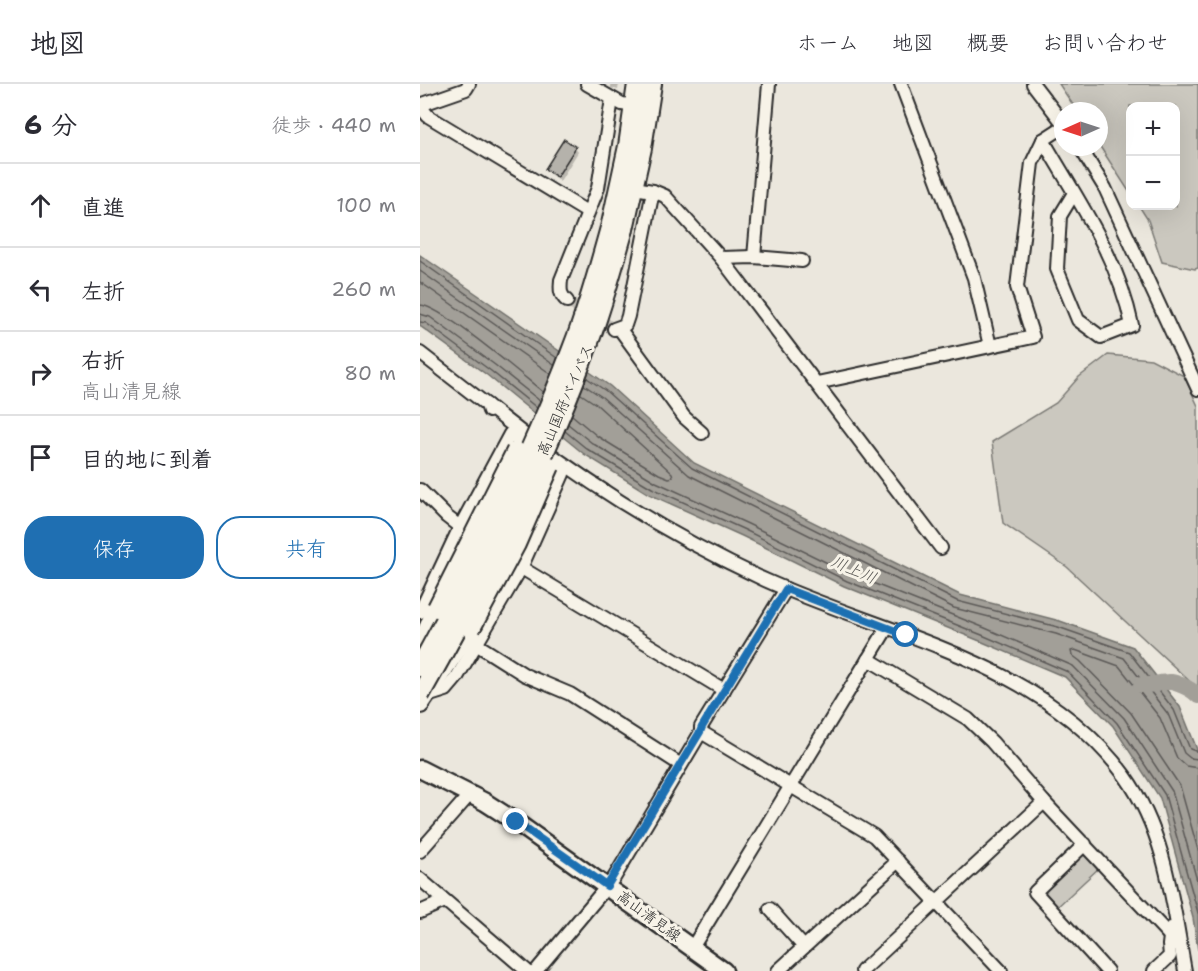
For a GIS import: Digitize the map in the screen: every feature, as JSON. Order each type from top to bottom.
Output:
[{"type":"highway","name":"高山国府バイパス","points":[[420,667],[489,536],[532,462],[590,342],[617,226],[638,84]]},
{"type":"highway","name":"高山国府バイパス","points":[[421,699],[493,557],[532,462],[617,226],[634,188],[651,84]]},
{"type":"highway","points":[[420,647],[429,610],[555,371],[617,226]]},
{"type":"highway","points":[[421,699],[474,636],[548,471],[565,425],[590,342]]},
{"type":"main road","name":"高山清見線","points":[[420,770],[485,802],[607,886],[724,971]]},
{"type":"street","points":[[469,84],[466,90],[420,106],[428,116],[587,212]]},
{"type":"street","points":[[587,84],[622,105],[635,105]]},
{"type":"street","points":[[754,257],[769,84]]},
{"type":"street","points":[[901,84],[974,278],[990,346]]},
{"type":"street","points":[[1033,84],[1054,113]]},
{"type":"street","points":[[567,301],[562,297],[560,291],[561,280],[598,188],[612,99]]},
{"type":"street","points":[[817,383],[1033,337],[1017,287],[1032,164],[1043,140],[1054,132]]},
{"type":"street","points":[[1043,140],[1074,193],[1108,254],[1128,307],[1132,325],[1101,337],[1078,320],[1057,269],[1060,216],[1074,193]]},
{"type":"street","points":[[1085,156],[1105,188],[1198,389]]},
{"type":"street","points":[[634,188],[653,191],[665,196],[721,258],[941,548]]},
{"type":"street","points":[[653,191],[628,316],[625,325],[617,328],[684,417],[702,433]]},
{"type":"street","points":[[721,258],[754,257],[802,261]]},
{"type":"street","points":[[420,353],[571,471],[608,496],[678,537],[786,589],[966,657],[1003,676],[1058,710],[1092,739],[1126,778],[1149,818],[1160,848],[1185,971]]},
{"type":"street","points":[[487,405],[489,414],[510,434],[563,474],[598,497],[608,496]]},
{"type":"street","points":[[429,610],[460,527],[510,434]]},
{"type":"street","points":[[563,474],[521,568],[474,636],[525,675],[570,694],[681,765]]},
{"type":"street","points":[[420,490],[460,527],[521,568],[724,690]]},
{"type":"street","points":[[536,971],[607,886],[786,589]]},
{"type":"street","points":[[692,948],[887,628]]},
{"type":"street","points":[[868,659],[968,719],[992,742],[1044,802],[1170,936]]},
{"type":"street","points":[[700,732],[874,836],[1001,971]]},
{"type":"street","points":[[420,851],[465,800]]},
{"type":"street","points":[[862,971],[1044,802]]},
{"type":"street","points":[[1085,844],[1035,892],[1107,971]]},
{"type":"street","points":[[778,971],[898,861]]},
{"type":"street","points":[[420,879],[442,903],[527,971]]},
{"type":"street","points":[[420,912],[442,903]]},
{"type":"street","points":[[770,909],[804,947]]},
{"type":"street","points":[[1154,971],[1170,956],[1171,918],[1174,911]]},
{"type":"shaded area","points":[[1059,84],[1198,84],[1198,268],[1162,262],[1148,220],[1142,210],[1180,210],[1180,102],[1126,102],[1126,187],[1106,156],[1108,156],[1108,102],[1071,102]]},
{"type":"shaded area","points":[[1108,355],[1151,359],[1184,376],[1198,406],[1198,689],[1067,567],[1003,523],[992,442],[1056,403],[1079,377]]},
{"type":"shaded area","points":[[1082,852],[1086,852],[1100,867],[1055,909],[1042,895],[1042,889]]},
{"type":"water","name":"川上川","points":[[420,255],[610,386],[694,463],[960,595],[1060,621],[1133,647],[1180,707],[1198,752],[1198,950],[1193,918],[1160,798],[1113,726],[1065,677],[844,586],[649,494],[584,454],[487,375],[420,326]]},
{"type":"building","points":[[564,139],[576,147],[557,177],[545,169]]},
{"type":"waterway","points":[[1141,685],[1171,682],[1186,687],[1198,696]]},
{"type":"tunnel","points":[[567,301],[614,329]]},
{"type":"route","points":[[516,822],[607,886],[614,878],[786,589],[906,635]]}]
